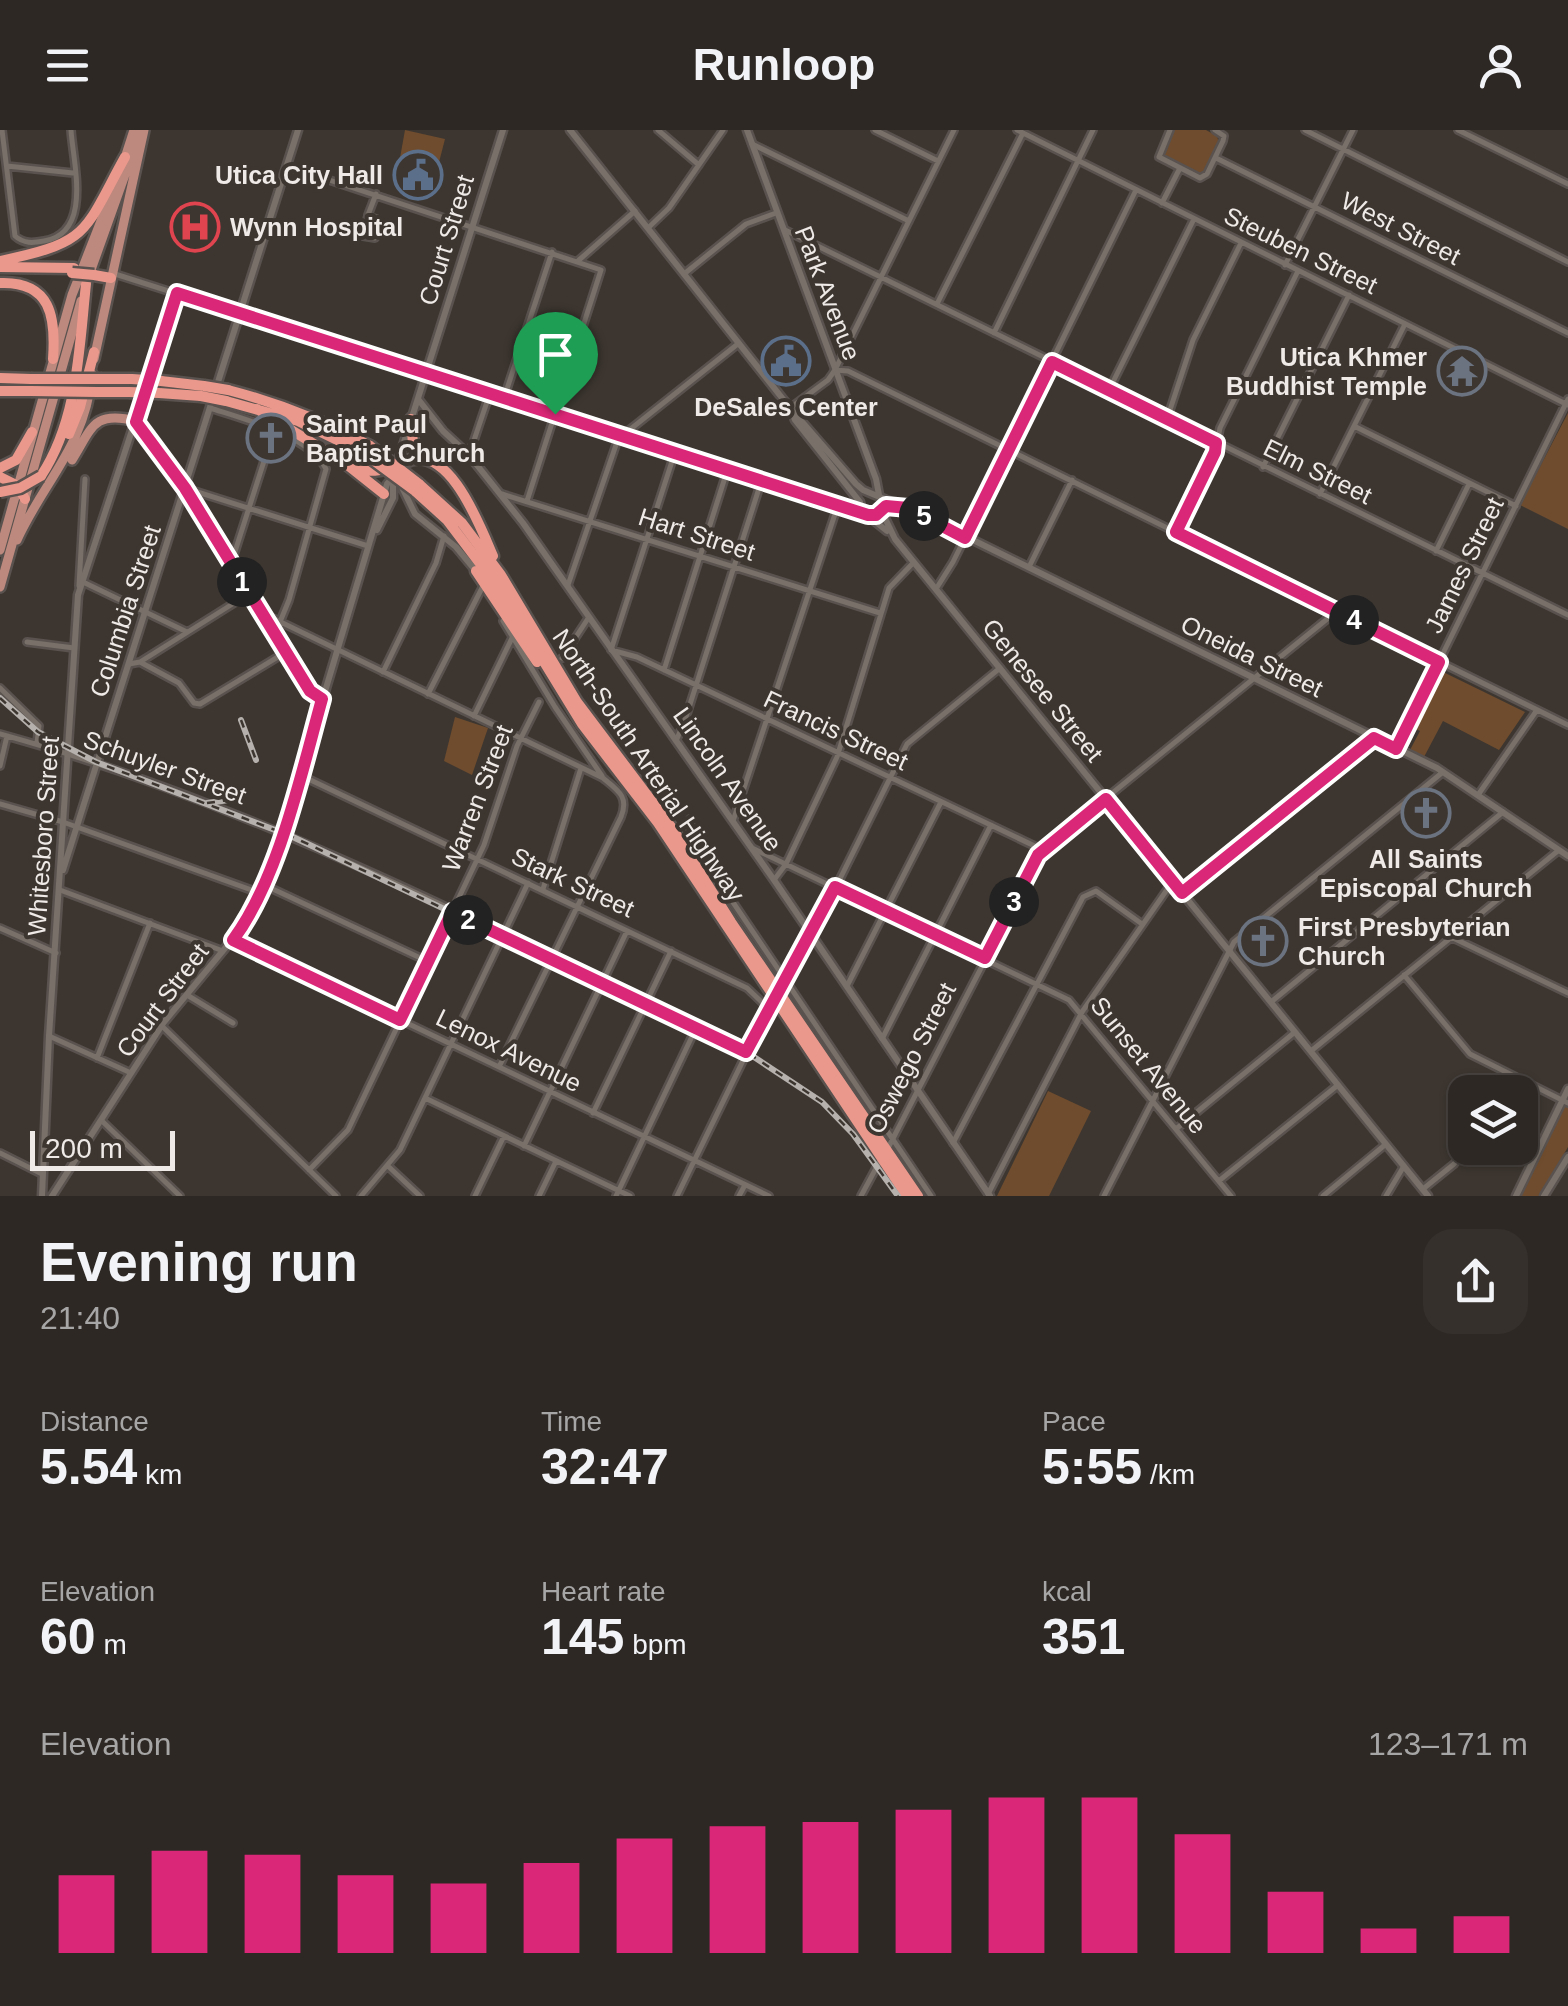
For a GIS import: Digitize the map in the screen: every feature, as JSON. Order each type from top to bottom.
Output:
[{"type":"highway","points":[[0,264],[60,247],[80,234],[126,157]]},
{"type":"highway","points":[[0,264],[73,270],[91,277],[111,276]]},
{"type":"highway","points":[[0,281],[28,273],[73,270]]},
{"type":"highway","points":[[41,476],[60,442],[71,402],[91,277]]},
{"type":"highway","points":[[0,281],[22,283],[39,293],[47,304],[53,321],[53,358]]},
{"type":"highway","points":[[0,492],[20,488],[52,465],[80,407],[94,352]]},
{"type":"highway","name":"North-South Arterial Highway","points":[[2,378],[97,392],[160,387]]},
{"type":"highway","name":"North-South Arterial Highway","points":[[0,391],[102,379],[132,380],[290,408],[333,426],[462,523],[502,575],[577,702],[672,828],[773,999]]},
{"type":"highway","name":"North-South Arterial Highway","points":[[227,395],[366,449]]},
{"type":"highway","points":[[258,408],[345,463],[388,498]]},
{"type":"highway","points":[[411,420],[412,444],[429,460]]},
{"type":"highway","points":[[0,468],[16,460],[32,432]]},
{"type":"highway","points":[[345,463],[368,472],[394,472],[410,459],[440,464],[451,476],[502,575]]},
{"type":"highway","points":[[0,478],[18,486],[25,499]]},
{"type":"highway","name":"North-South Arterial Highway","points":[[417,488],[447,520],[500,590],[582,724],[658,823],[773,999],[918,1196]]},
{"type":"highway","points":[[476,571],[582,724]]},
{"type":"highway","name":"North-South Arterial Highway","points":[[887,1149],[907,1196]]},
{"type":"main road","points":[[0,550],[82,264],[140,130]]},
{"type":"main road","points":[[6,566],[29,515],[79,432],[145,138],[140,130]]},
{"type":"main road","points":[[0,587],[91,277],[140,130]]},
{"type":"main road","points":[[44,492],[65,471],[94,424],[114,417],[136,422]]},
{"type":"street","points":[[2,130],[16,238],[26,243],[53,239],[66,230],[76,209],[71,130]]},
{"type":"street","name":"Columbia Street","points":[[60,876],[298,130]]},
{"type":"street","name":"Court Street","points":[[52,1196],[162,1026],[245,924],[262,884],[283,832],[503,130]]},
{"type":"street","points":[[570,130],[790,408],[856,484],[875,494]]},
{"type":"street","points":[[658,130],[700,164]]},
{"type":"street","points":[[648,228],[669,208],[723,130]]},
{"type":"street","name":"Park Avenue","points":[[747,130],[872,470],[881,510]]},
{"type":"street","points":[[875,130],[938,161]]},
{"type":"street","points":[[790,408],[836,370],[954,130]]},
{"type":"street","points":[[994,332],[1093,130]]},
{"type":"street","points":[[1166,131],[1159,156],[1203,177],[1224,136],[1216,130]]},
{"type":"street","points":[[1304,130],[1568,262]]},
{"type":"street","points":[[1286,265],[1353,130]]},
{"type":"street","points":[[1458,130],[1568,184]]},
{"type":"street","points":[[937,304],[1020,131]]},
{"type":"street","name":"Steuben Street","points":[[1020,131],[1567,403]]},
{"type":"street","points":[[752,144],[909,221]]},
{"type":"street","name":"West Street","points":[[1216,158],[1568,333]]},
{"type":"street","points":[[7,166],[74,173]]},
{"type":"street","points":[[287,166],[602,270],[527,501]]},
{"type":"street","points":[[1162,204],[1180,168]]},
{"type":"street","points":[[936,589],[965,538],[1136,190]]},
{"type":"street","points":[[368,216],[382,226],[375,238],[364,236],[368,216],[376,194]]},
{"type":"street","points":[[579,260],[635,211]]},
{"type":"street","points":[[684,274],[746,224],[776,213]]},
{"type":"street","points":[[1109,390],[1194,219]]},
{"type":"street","name":"Elm Street","points":[[782,229],[1568,615]]},
{"type":"street","points":[[1167,419],[1190,345],[1241,243]]},
{"type":"street","points":[[504,398],[552,252]]},
{"type":"street","points":[[1176,532],[1215,452],[1220,428],[1298,271]]},
{"type":"street","points":[[111,276],[177,293],[867,514]]},
{"type":"street","points":[[78,595],[177,293]]},
{"type":"street","points":[[1263,466],[1349,296]]},
{"type":"street","points":[[1320,494],[1405,324]]},
{"type":"street","points":[[568,586],[614,446],[622,434],[739,342]]},
{"type":"street","points":[[836,370],[848,370],[1568,725]]},
{"type":"street","points":[[469,455],[490,393]]},
{"type":"street","name":"Lincoln Avenue","points":[[418,398],[443,432],[502,494],[568,586],[989,1195]]},
{"type":"street","name":"James Street","points":[[1396,749],[1567,403]]},
{"type":"street","points":[[210,408],[274,430],[320,458],[326,468],[311,528],[275,634]]},
{"type":"street","points":[[790,408],[795,420],[867,514]]},
{"type":"street","points":[[136,422],[185,488],[310,691],[322,699]]},
{"type":"street","points":[[1354,426],[1516,506]]},
{"type":"street","points":[[231,564],[274,430]]},
{"type":"street","points":[[611,650],[675,452]]},
{"type":"street","points":[[664,670],[728,468]]},
{"type":"street","points":[[394,472],[415,514]]},
{"type":"street","name":"Whitesboro Street","points":[[42,1196],[85,479]]},
{"type":"street","points":[[676,741],[762,479]]},
{"type":"street","points":[[1028,568],[1072,480]]},
{"type":"street","points":[[1436,552],[1469,484]]},
{"type":"street","points":[[185,488],[370,546]]},
{"type":"street","name":"Hart Street","points":[[502,494],[880,613]]},
{"type":"street","points":[[849,508],[875,494]]},
{"type":"street","name":"Oneida Street","points":[[875,494],[1444,772],[1568,856]]},
{"type":"street","points":[[388,498],[444,536],[476,571],[555,707],[604,778],[624,797],[625,806],[499,1067]]},
{"type":"street","points":[[733,821],[838,504]]},
{"type":"street","name":"Oneida Street","points":[[867,514],[886,506],[908,508]]},
{"type":"street","name":"Genesee Street","points":[[881,510],[892,535]]},
{"type":"street","name":"Genesee Street","points":[[867,514],[892,535],[1425,1193]]},
{"type":"street","points":[[383,672],[436,564],[444,536]]},
{"type":"street","points":[[774,880],[786,864],[838,753],[890,585],[914,562]]},
{"type":"street","points":[[83,582],[187,632]]},
{"type":"street","points":[[428,694],[483,586]]},
{"type":"street","points":[[129,664],[140,662],[250,594]]},
{"type":"street","name":"Oswego Street","points":[[861,1196],[1042,850],[1337,611]]},
{"type":"street","points":[[262,613],[604,778]]},
{"type":"street","points":[[562,658],[588,617]]},
{"type":"street","points":[[474,716],[513,636]]},
{"type":"street","points":[[27,642],[74,648]]},
{"type":"street","name":"Francis Street","points":[[611,650],[638,657],[1042,850]]},
{"type":"street","points":[[140,662],[179,683],[195,704],[200,704],[286,652]]},
{"type":"street","points":[[678,1196],[746,1052],[907,744],[1000,668]]},
{"type":"street","points":[[0,688],[39,726],[37,744]]},
{"type":"street","name":"Warren Street","points":[[310,1170],[348,1130],[477,860],[520,738],[539,702]]},
{"type":"street","points":[[1478,795],[1537,710]]},
{"type":"street","points":[[0,766],[4,735]]},
{"type":"street","name":"Schuyler Street","points":[[4,735],[98,763],[283,832],[746,1052]]},
{"type":"street","points":[[1182,893],[1374,738]]},
{"type":"street","points":[[542,890],[580,768]]},
{"type":"street","points":[[1104,1196],[1239,937],[1444,772]]},
{"type":"street","name":"Stark Street","points":[[300,775],[773,999]]},
{"type":"street","points":[[847,987],[941,802]]},
{"type":"street","points":[[0,804],[78,827],[258,893]]},
{"type":"street","points":[[1271,1002],[1503,812]]},
{"type":"street","points":[[690,819],[691,840],[784,980],[887,1149],[931,1196]]},
{"type":"street","points":[[882,1039],[990,826]]},
{"type":"street","name":"Sunset Avenue","points":[[752,848],[1062,994],[1082,1012],[1230,1196]]},
{"type":"street","points":[[1311,1051],[1559,850]]},
{"type":"street","points":[[989,1195],[1082,1012],[1172,881]]},
{"type":"street","points":[[361,1196],[389,1167],[528,883]]},
{"type":"street","points":[[262,884],[429,962]]},
{"type":"street","points":[[60,890],[224,951]]},
{"type":"street","points":[[953,1143],[1084,897],[1092,890],[1142,924]]},
{"type":"street","points":[[97,1058],[150,924]]},
{"type":"street","points":[[0,928],[56,953]]},
{"type":"street","points":[[524,1146],[627,931]]},
{"type":"street","points":[[1451,937],[1568,993]]},
{"type":"street","name":"Lenox Avenue","points":[[233,940],[769,1196]]},
{"type":"street","points":[[593,1112],[671,951]]},
{"type":"street","points":[[1404,976],[1470,1054],[1565,1102]]},
{"type":"street","points":[[187,995],[233,1022]]},
{"type":"street","points":[[162,1026],[336,1196]]},
{"type":"street","points":[[617,1193],[696,1028]]},
{"type":"street","points":[[1176,1129],[1295,1032]]},
{"type":"street","points":[[49,1036],[131,1074]]},
{"type":"street","points":[[1219,1181],[1338,1084]]},
{"type":"street","points":[[1516,1196],[1568,1089]]},
{"type":"street","points":[[425,1098],[630,1196]]},
{"type":"street","points":[[101,1120],[180,1196]]},
{"type":"street","points":[[475,1196],[504,1136]]},
{"type":"street","points":[[1323,1196],[1386,1144]]},
{"type":"street","points":[[0,1153],[42,1174]]},
{"type":"street","points":[[1544,1196],[1568,1156]]},
{"type":"street","points":[[539,1196],[556,1161]]},
{"type":"street","points":[[1425,1193],[1453,1165]]},
{"type":"street","points":[[1386,1196],[1404,1166]]},
{"type":"street","points":[[389,1167],[420,1196]]},
{"type":"street","points":[[739,1196],[744,1185]]},
{"type":"shaded area","points":[[405,130],[445,139],[437,170],[400,158]]},
{"type":"shaded area","points":[[1174,130],[1206,130],[1217,136],[1219,143],[1205,172],[1195,174],[1164,156],[1162,150]]},
{"type":"shaded area","points":[[1568,413],[1568,529],[1520,505]]},
{"type":"shaded area","points":[[1437,669],[1525,712],[1499,750],[1443,721],[1424,757],[1410,750],[1420,731],[1410,726]]},
{"type":"shaded area","points":[[455,717],[488,728],[472,775],[444,761]]},
{"type":"shaded area","points":[[1048,1091],[1091,1111],[1049,1196],[997,1196]]},
{"type":"shaded area","points":[[1568,1098],[1568,1147],[1539,1196],[1520,1196]]},
{"type":"railway","points":[[0,698],[38,732],[96,762],[291,836],[751,1055],[822,1102],[853,1134],[898,1196]]},
{"type":"railway","points":[[241,720],[256,760]]},
{"type":"railway","points":[[207,803],[229,800],[244,791]]},
{"type":"place","name":"Utica City Hall","points":[[418,175]]},
{"type":"place","name":"Wynn Hospital","points":[[195,227]]},
{"type":"place","name":"DeSales Center","points":[[786,361]]},
{"type":"place","name":"Utica Khmer Buddhist Temple","points":[[1462,371]]},
{"type":"place","name":"Saint Paul Baptist Church","points":[[271,438]]},
{"type":"place","name":"All Saints Episcopal Church","points":[[1426,813]]},
{"type":"place","name":"First Presbyterian Church","points":[[1263,941]]},
{"type":"route","points":[[177,293],[555,414],[868,515],[876,515],[886,506],[908,508],[965,538],[1052,362],[1216,443],[1176,532],[1439,662],[1396,749],[1374,738],[1182,893],[1106,799],[1038,855],[985,958],[835,887],[746,1052],[452,912],[400,1020],[233,940],[245,924],[283,832],[322,699],[310,691],[185,488],[136,422],[177,293]]}]
